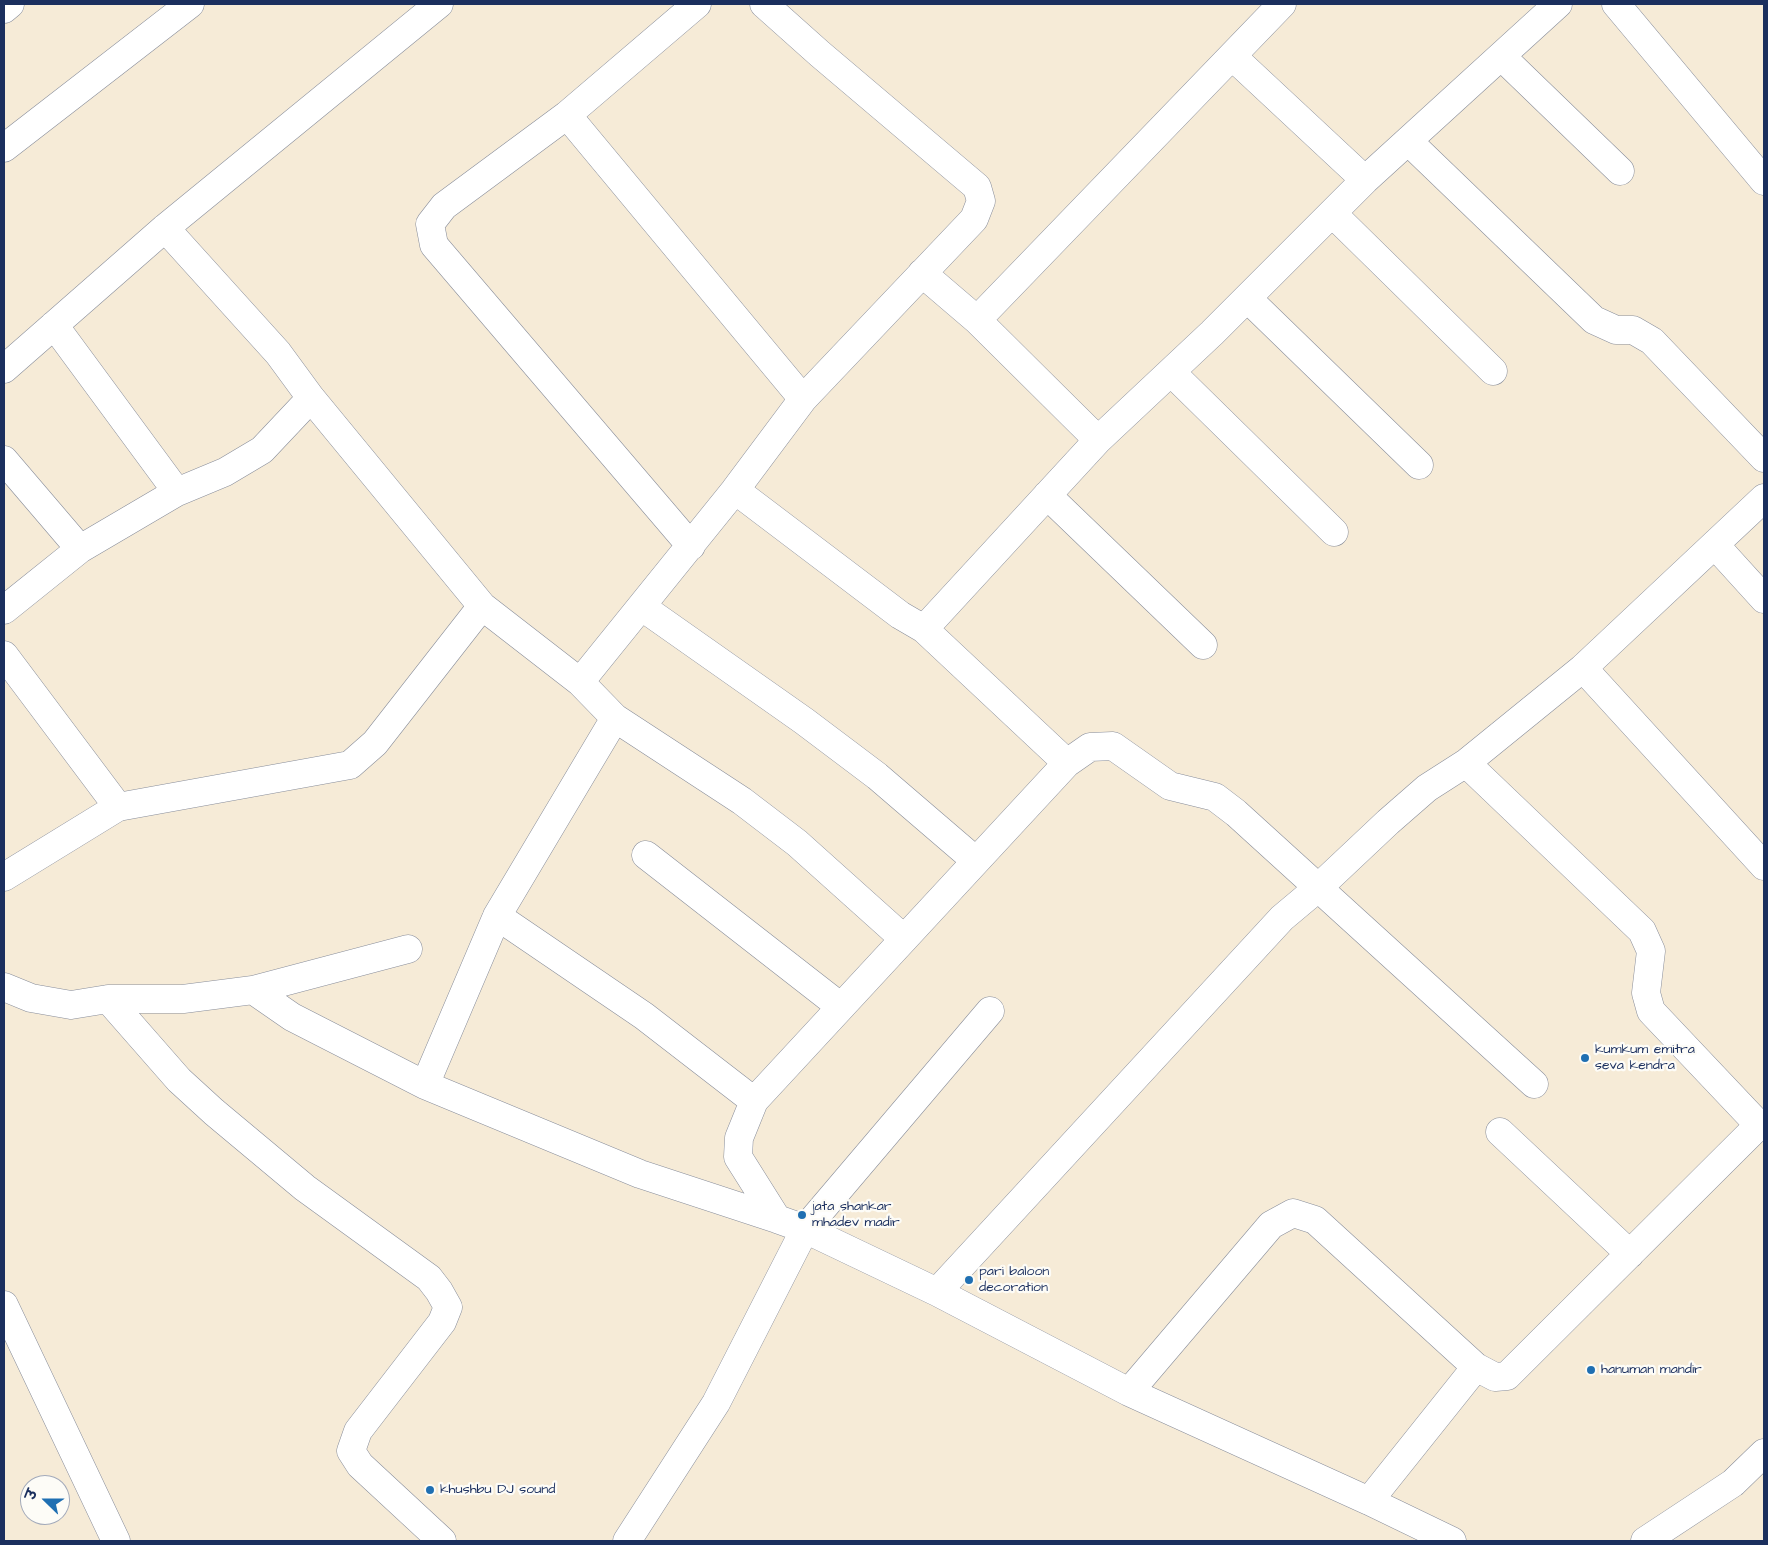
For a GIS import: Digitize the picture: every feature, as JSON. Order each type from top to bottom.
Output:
[{"type":"street","points":[[4,9],[10,4]]},
{"type":"street","points":[[4,148],[190,4]]},
{"type":"street","points":[[4,369],[166,228],[439,4]]},
{"type":"street","points":[[691,546],[434,245],[430,224],[444,206],[567,115],[697,4]]},
{"type":"street","points":[[580,682],[691,546],[803,399],[974,219],[981,202],[978,187],[820,54],[764,4]]},
{"type":"street","points":[[977,320],[1282,4]]},
{"type":"street","points":[[924,629],[1098,440],[1247,298],[1365,180],[1558,4]]},
{"type":"street","points":[[1616,4],[1764,181]]},
{"type":"street","points":[[1232,56],[1365,180]]},
{"type":"street","points":[[1501,56],[1620,171]]},
{"type":"street","points":[[567,115],[803,399]]},
{"type":"street","points":[[1408,140],[1594,320],[1616,330],[1633,330],[1652,341],[1764,458]]},
{"type":"street","points":[[1332,213],[1492,371]]},
{"type":"street","points":[[166,228],[278,353],[311,398],[482,606],[580,682],[615,718],[742,801],[797,843],[904,939]]},
{"type":"street","points":[[922,272],[977,320],[1098,440]]},
{"type":"street","points":[[1247,298],[1419,465]]},
{"type":"street","points":[[54,325],[177,492]]},
{"type":"street","points":[[1171,372],[1334,532]]},
{"type":"street","points":[[4,610],[80,549],[177,492],[225,472],[262,450],[311,398]]},
{"type":"street","points":[[4,460],[80,549]]},
{"type":"street","points":[[735,490],[900,615],[924,629],[1067,762]]},
{"type":"street","points":[[1047,495],[1203,645]]},
{"type":"street","points":[[937,1292],[1282,918],[1319,887],[1427,788],[1466,763],[1583,668],[1764,498]]},
{"type":"street","points":[[1715,545],[1764,599]]},
{"type":"street","points":[[4,877],[118,807],[350,765],[375,743],[482,606]]},
{"type":"street","points":[[642,607],[804,721],[877,776],[976,861]]},
{"type":"street","points":[[4,655],[118,807]]},
{"type":"street","points":[[1583,668],[1764,866]]},
{"type":"street","points":[[425,1085],[497,916],[615,718]]},
{"type":"street","points":[[777,1219],[738,1157],[739,1138],[754,1101],[1067,762],[1090,747],[1113,746],[1170,786],[1215,797],[1236,813],[1319,887],[1534,1084]]},
{"type":"street","points":[[1129,1392],[1271,1225],[1293,1213],[1315,1220],[1476,1367],[1495,1377],[1507,1376],[1630,1254],[1762,1128],[1650,1011],[1646,993],[1650,951],[1642,931],[1466,763]]},
{"type":"street","points":[[646,855],[841,1007]]},
{"type":"street","points":[[497,916],[644,1016],[754,1101]]},
{"type":"street","points":[[4,987],[31,998],[71,1005],[108,999],[183,999],[253,990],[408,949]]},
{"type":"street","points":[[253,990],[292,1017],[425,1085],[640,1174],[805,1229],[937,1292],[1129,1392],[1369,1501],[1452,1541]]},
{"type":"street","points":[[108,999],[179,1080],[214,1112],[305,1188],[429,1278],[439,1291],[448,1308],[442,1322],[358,1431],[351,1451],[366,1471],[442,1541]]},
{"type":"street","points":[[627,1541],[716,1403],[805,1229],[990,1011]]},
{"type":"street","points":[[1500,1132],[1630,1254]]},
{"type":"street","points":[[4,1305],[116,1541]]},
{"type":"street","points":[[1369,1501],[1476,1367]]},
{"type":"street","points":[[1645,1541],[1733,1483],[1764,1452]]},
{"type":"place","name":"kumkum emitra seva kendra","points":[[1585,1058]]},
{"type":"place","name":"jata shankar mhadev madir","points":[[802,1215]]},
{"type":"place","name":"pari baloon decoration","points":[[969,1280]]},
{"type":"place","name":"hanuman mandir","points":[[1591,1370]]},
{"type":"place","name":"khushbu DJ sound","points":[[430,1490]]}]
